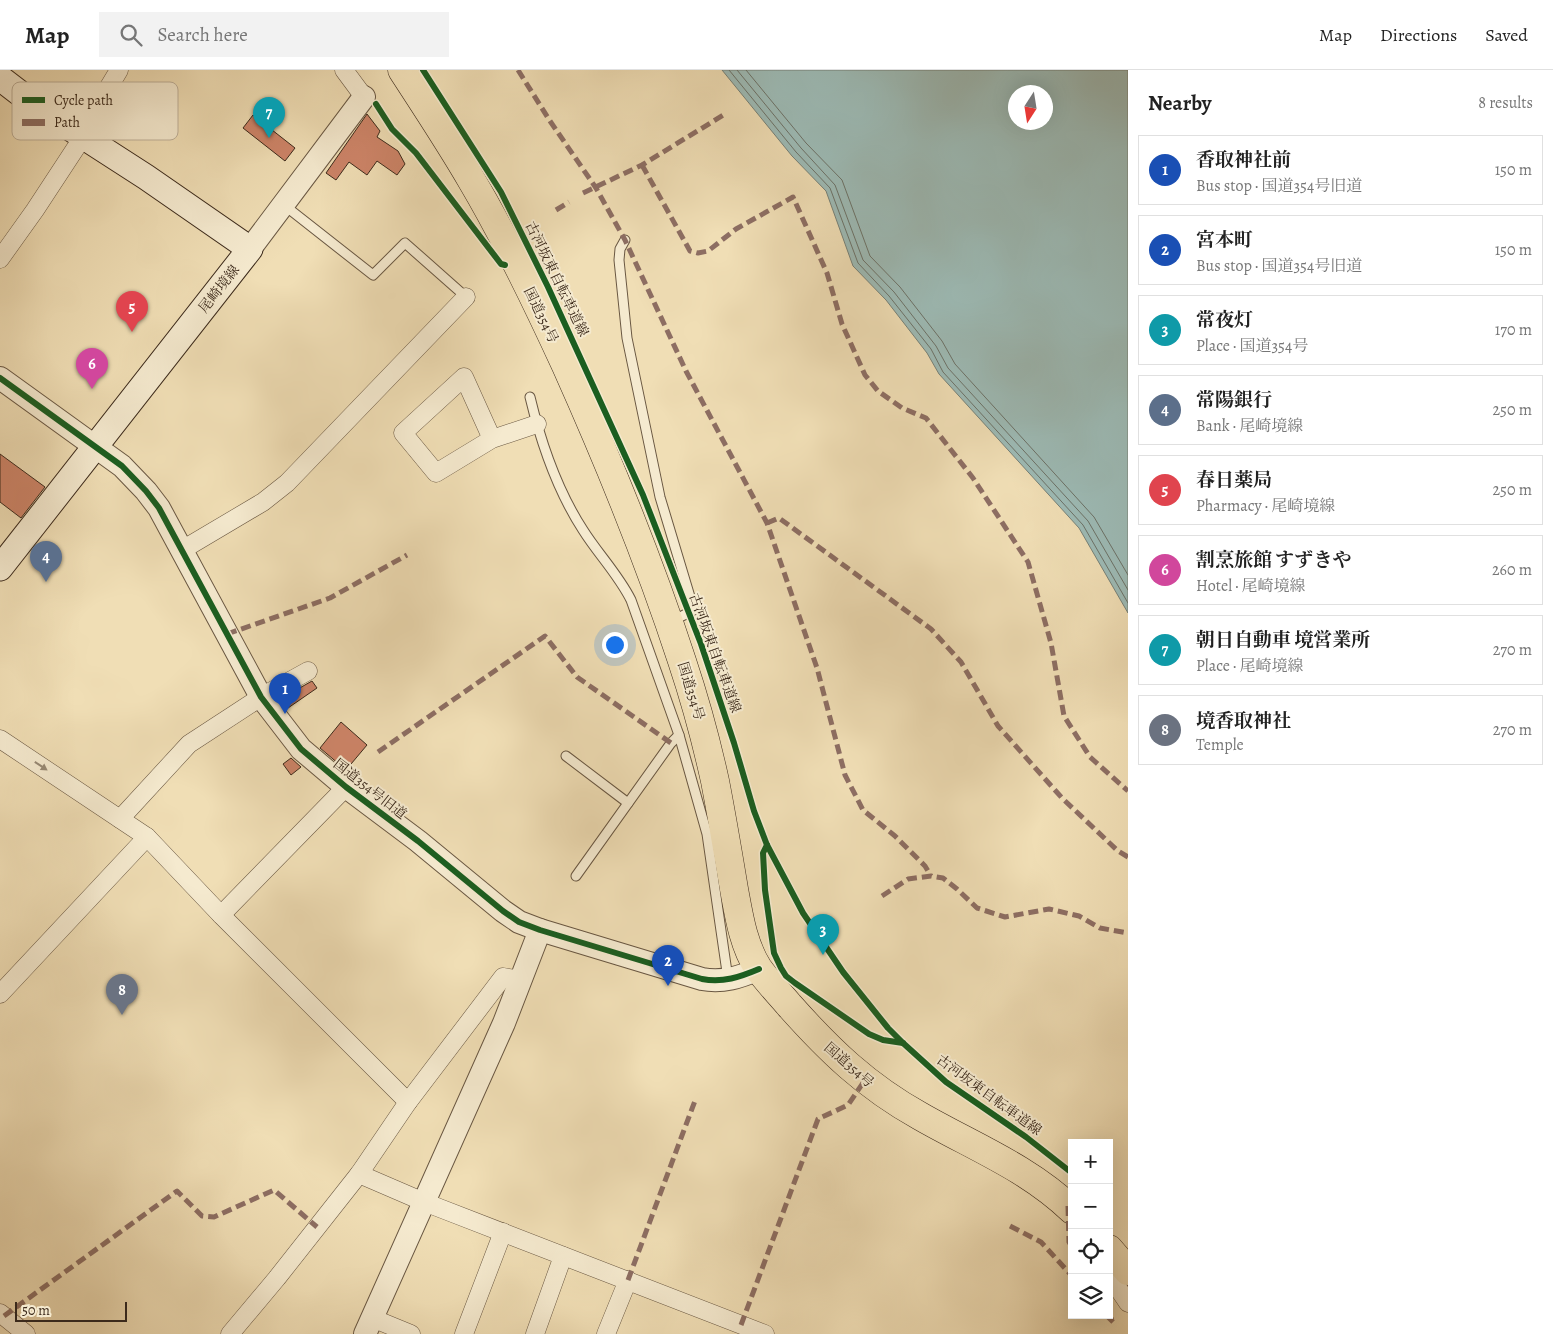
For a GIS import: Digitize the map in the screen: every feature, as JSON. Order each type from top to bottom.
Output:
[{"type":"highway","name":"国道354号","points":[[402,70],[473,182],[543,317],[608,462],[681,657],[703,733],[714,780],[743,932],[751,955],[759,969],[808,1027],[841,1060],[868,1083],[920,1116],[997,1156],[1037,1181],[1068,1207]]},
{"type":"highway","points":[[1113,1254],[1128,1271]]},
{"type":"main road","points":[[0,78],[12,89]]},
{"type":"main road","points":[[88,140],[146,177],[250,249]]},
{"type":"main road","name":"尾崎境線","points":[[0,568],[250,249]]},
{"type":"street","points":[[112,82],[119,70]]},
{"type":"street","points":[[250,249],[364,97],[344,70]]},
{"type":"street","points":[[0,259],[35,210],[80,140]]},
{"type":"street","points":[[182,550],[263,502],[287,483],[466,297]]},
{"type":"street","points":[[492,439],[464,377],[403,433],[436,473],[492,439],[537,424]]},
{"type":"street","name":"国道354号旧道","points":[[0,378],[122,466],[146,491],[159,508],[261,697],[301,749],[346,788],[418,841],[503,911],[519,922],[540,930],[697,978],[711,981],[728,980],[759,969]]},
{"type":"street","points":[[120,819],[189,744],[261,697],[308,671]]},
{"type":"street","points":[[0,739],[147,838],[221,915],[408,1102]]},
{"type":"street","points":[[221,915],[346,788]]},
{"type":"street","points":[[0,994],[147,838]]},
{"type":"street","points":[[411,1334],[368,1326],[521,980],[540,930]]},
{"type":"street","points":[[230,1334],[359,1174],[408,1102],[503,977],[521,980]]},
{"type":"street","points":[[359,1174],[424,1202],[628,1280],[739,1329],[765,1334]]},
{"type":"street","points":[[464,1334],[503,1232]]},
{"type":"street","points":[[534,1334],[563,1256]]},
{"type":"street","points":[[606,1334],[628,1280]]},
{"type":"street","points":[[1113,1281],[1128,1303]]},
{"type":"street","points":[[0,1313],[26,1334]]},
{"type":"lane","points":[[284,205],[373,275],[406,242],[466,297]]},
{"type":"lane","points":[[625,240],[620,249],[619,260],[627,338],[660,498],[694,610],[668,623]]},
{"type":"lane","points":[[530,397],[537,424],[554,471],[583,530],[624,586],[631,600],[679,735],[707,834],[728,980]]},
{"type":"lane","points":[[576,876],[671,743],[679,735]]},
{"type":"lane","points":[[566,756],[628,803]]},
{"type":"water","points":[[722,70],[1128,70],[1128,613],[1079,528],[939,374],[927,353],[886,300],[853,266],[826,191],[792,156]]},
{"type":"building","points":[[367,114],[380,131],[377,137],[398,151],[405,164],[397,175],[377,161],[367,175],[349,162],[336,180],[326,173]]},
{"type":"building","points":[[253,115],[295,148],[285,161],[243,128]]},
{"type":"building","points":[[0,454],[45,487],[21,518],[0,502]]},
{"type":"building","points":[[312,681],[317,688],[288,708],[282,698]]},
{"type":"building","points":[[341,722],[367,745],[346,770],[320,748]]},
{"type":"building","points":[[291,758],[301,767],[291,775],[283,764]]},
{"type":"marked path","points":[[518,70],[596,188],[625,240],[686,371],[767,523],[817,668],[845,775],[863,810],[895,836],[925,866],[931,876]]},
{"type":"marked path","points":[[583,193],[642,165],[725,114]]},
{"type":"marked path","points":[[642,165],[690,251],[698,253],[708,251],[736,229],[793,197],[827,273],[842,324],[865,375],[878,391],[902,408],[926,418],[973,478],[1028,562],[1051,643],[1064,716],[1090,757],[1128,791]]},
{"type":"marked path","points":[[556,210],[569,202]]},
{"type":"marked path","points":[[767,523],[779,518],[931,629],[961,662],[998,726],[1062,798],[1118,851],[1128,857]]},
{"type":"marked path","points":[[227,634],[330,598],[407,555]]},
{"type":"marked path","points":[[378,752],[545,636],[577,677],[671,743]]},
{"type":"marked path","points":[[882,896],[908,879],[931,876],[943,878],[977,908],[1005,917],[1049,909],[1079,916],[1100,928],[1128,933]]},
{"type":"marked path","points":[[741,1325],[818,1119],[848,1105],[865,1080]]},
{"type":"marked path","points":[[628,1280],[696,1098]]},
{"type":"marked path","points":[[4,1316],[177,1191],[202,1216],[214,1217],[274,1190],[317,1227]]},
{"type":"marked path","points":[[1010,1226],[1041,1242],[1070,1274]]},
{"type":"marked path","points":[[1110,1319],[1114,1323],[1112,1319]]},
{"type":"cycle path","name":"古河坂東自転車道線","points":[[423,70],[501,192],[548,287],[643,495],[701,644],[734,743],[754,811],[767,845],[803,913],[843,972],[888,1028],[903,1043],[946,1082],[1026,1137],[1068,1170]]},
{"type":"cycle path","points":[[376,104],[392,129],[416,153],[501,264],[505,265]]},
{"type":"cycle path","points":[[0,378],[122,466],[146,491],[159,508],[261,697],[301,749],[503,911],[519,922],[540,930],[702,979],[717,980],[731,978],[759,969]]},
{"type":"cycle path","points":[[767,845],[763,853],[765,890],[774,953],[786,976],[869,1034],[883,1040],[903,1043]]},
{"type":"place","name":"朝日自動車 境営業所","points":[[269,138]]},
{"type":"place","name":"春日薬局","points":[[132,332]]},
{"type":"place","name":"割烹旅館 すずきや","points":[[92,389]]},
{"type":"place","name":"常陽銀行","points":[[46,582]]},
{"type":"place","name":"香取神社前","points":[[285,714]]},
{"type":"place","name":"常夜灯","points":[[823,955]]},
{"type":"place","name":"宮本町","points":[[668,986]]},
{"type":"place","name":"境香取神社","points":[[122,1015]]}]
